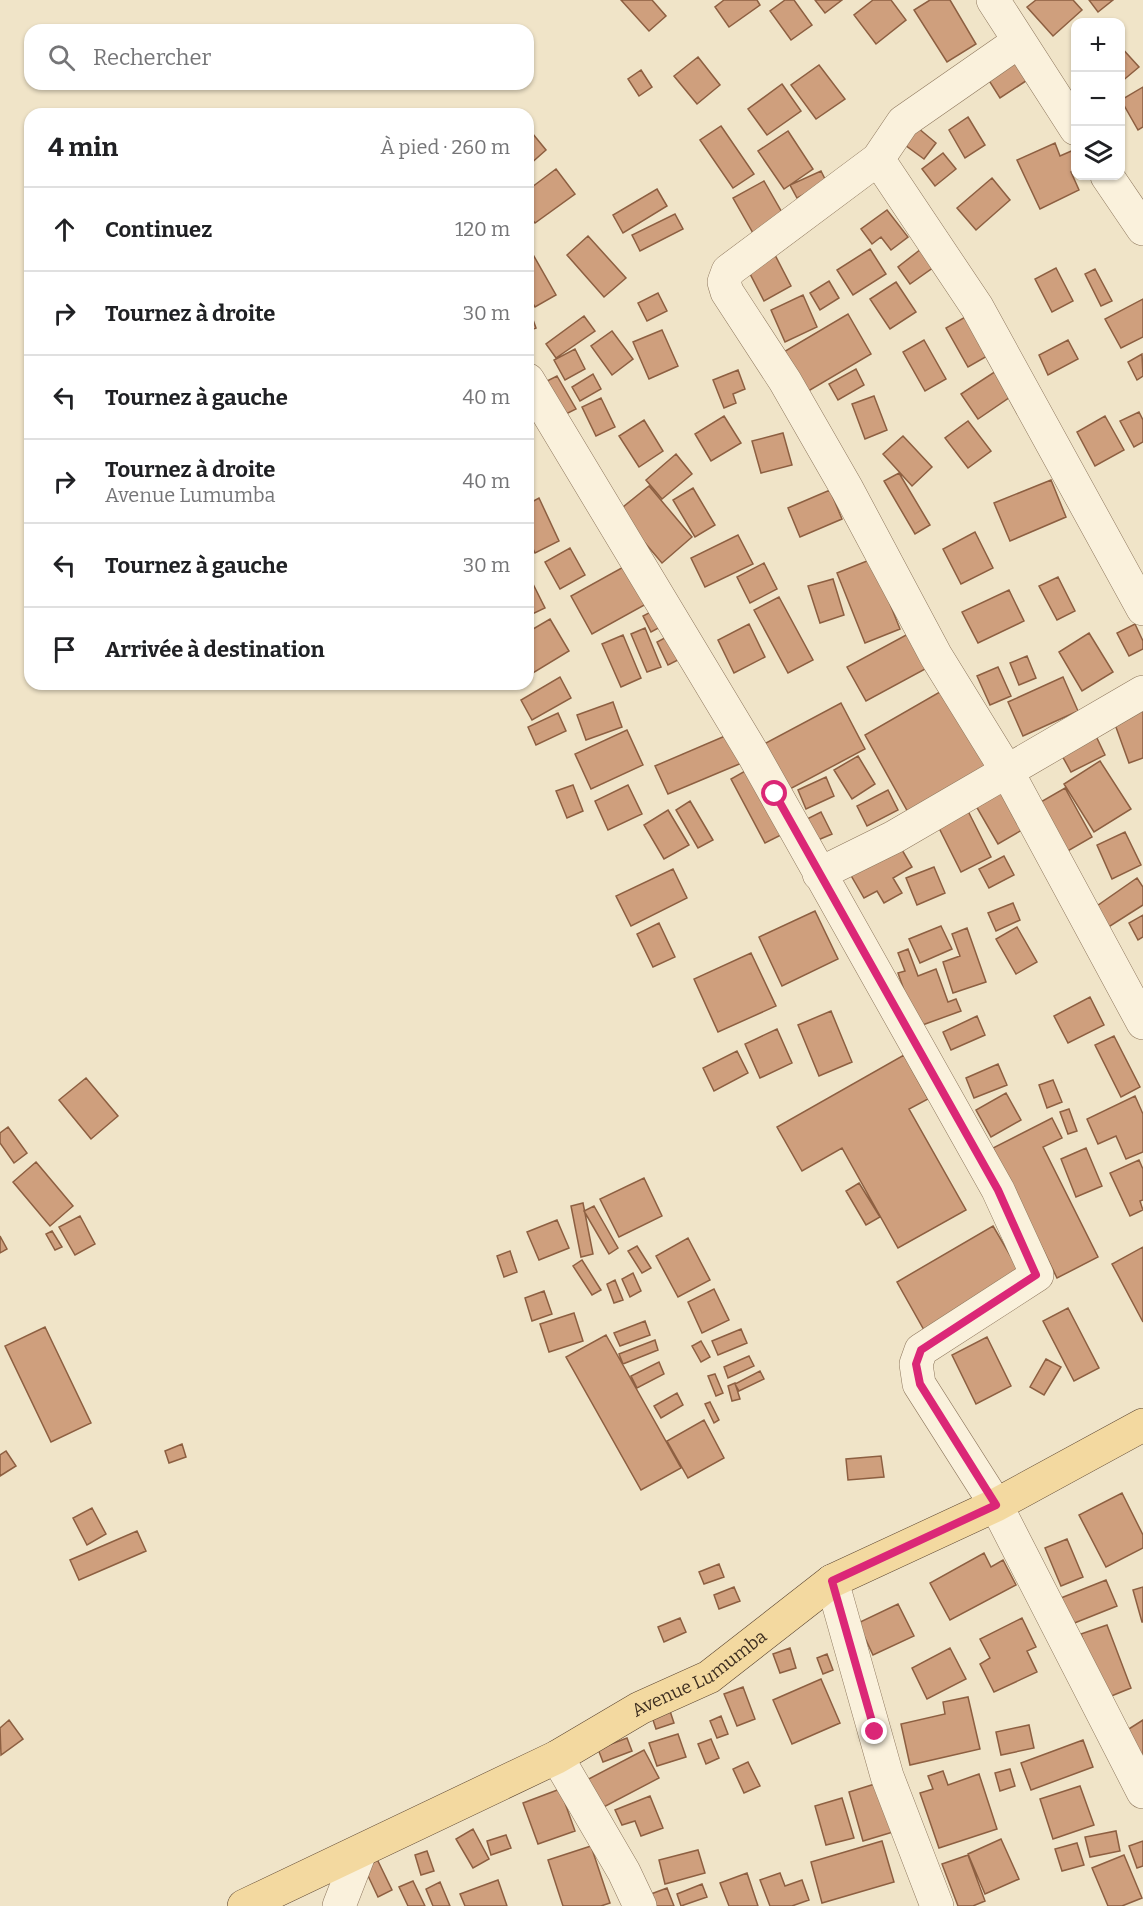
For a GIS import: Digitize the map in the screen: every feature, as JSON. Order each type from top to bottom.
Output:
[{"type":"main road","name":"Avenue Lumumba","points":[[244,1906],[557,1757],[640,1708],[709,1677],[832,1581],[996,1505],[1143,1425]]},
{"type":"street","points":[[993,0],[1074,126]]},
{"type":"street","points":[[1018,42],[903,122],[879,159],[728,271],[724,282],[727,292],[785,381],[847,489],[936,656],[1006,771],[1143,1023]]},
{"type":"street","points":[[879,159],[977,307],[1142,604]]},
{"type":"street","points":[[1110,180],[1143,230]]},
{"type":"street","points":[[534,390],[753,754],[998,1190],[1036,1275],[921,1350],[916,1364],[920,1384],[996,1505],[1143,1792]]},
{"type":"street","points":[[819,874],[894,837],[1143,692]]},
{"type":"street","points":[[832,1581],[887,1776],[937,1906]]},
{"type":"street","points":[[557,1757],[624,1872],[640,1906]]},
{"type":"street","points":[[339,1906],[360,1852]]},
{"type":"building","points":[[621,0],[652,0],[666,16],[649,31]]},
{"type":"building","points":[[724,0],[757,0],[760,5],[729,27],[715,7]]},
{"type":"building","points":[[785,0],[794,0],[812,25],[791,40],[770,11]]},
{"type":"building","points":[[815,0],[842,0],[825,13]]},
{"type":"building","points":[[873,0],[891,0],[906,20],[876,44],[854,15]]},
{"type":"building","points":[[930,0],[950,0],[976,44],[947,62],[914,10]]},
{"type":"building","points":[[1036,0],[1073,0],[1082,10],[1053,36],[1027,7]]},
{"type":"building","points":[[1089,0],[1113,0],[1098,12]]},
{"type":"building","points":[[1014,50],[1032,77],[1000,98],[983,71]]},
{"type":"building","points":[[1125,52],[1139,67],[1125,79]]},
{"type":"building","points":[[698,57],[720,85],[697,104],[674,76]]},
{"type":"building","points":[[819,65],[845,99],[816,119],[791,85]]},
{"type":"building","points":[[641,70],[652,87],[639,96],[628,79]]},
{"type":"building","points":[[782,84],[801,111],[767,135],[748,109]]},
{"type":"building","points":[[1143,87],[1143,127],[1138,130],[1125,107],[1125,98]]},
{"type":"building","points":[[968,117],[985,145],[965,158],[949,130]]},
{"type":"building","points":[[721,126],[754,174],[733,188],[700,140]]},
{"type":"building","points":[[918,128],[936,143],[924,159],[905,145]]},
{"type":"building","points":[[788,131],[813,169],[784,189],[758,151]]},
{"type":"building","points":[[534,135],[546,150],[534,161]]},
{"type":"building","points":[[1055,143],[1060,156],[1071,151],[1071,180],[1075,180],[1079,190],[1040,209],[1017,160]]},
{"type":"building","points":[[943,153],[956,169],[935,186],[922,169]]},
{"type":"building","points":[[556,169],[575,194],[535,223],[534,186]]},
{"type":"building","points":[[821,171],[827,183],[797,198],[790,185]]},
{"type":"building","points":[[992,178],[1010,200],[976,230],[957,208]]},
{"type":"building","points":[[764,181],[784,216],[753,233],[733,198]]},
{"type":"building","points":[[657,189],[667,206],[623,233],[613,215]]},
{"type":"building","points":[[887,210],[908,237],[891,250],[881,237],[872,244],[861,229]]},
{"type":"building","points":[[675,214],[683,229],[640,251],[632,235]]},
{"type":"building","points":[[588,236],[626,278],[604,297],[567,255]]},
{"type":"building","points":[[870,249],[886,274],[853,295],[837,270]]},
{"type":"building","points":[[921,249],[934,267],[910,284],[898,267]]},
{"type":"building","points":[[774,253],[791,286],[764,301],[747,268]]},
{"type":"building","points":[[534,256],[556,295],[535,307],[534,305]]},
{"type":"building","points":[[1056,268],[1073,301],[1052,312],[1035,279]]},
{"type":"building","points":[[1095,269],[1112,301],[1101,306],[1085,274]]},
{"type":"building","points":[[829,281],[839,298],[820,310],[810,293]]},
{"type":"building","points":[[896,282],[916,312],[890,329],[870,299]]},
{"type":"building","points":[[658,293],[667,311],[647,321],[638,303]]},
{"type":"building","points":[[803,295],[817,327],[785,342],[771,310]]},
{"type":"building","points":[[1143,299],[1143,337],[1121,348],[1105,319]]},
{"type":"building","points":[[848,314],[871,354],[805,393],[782,353]]},
{"type":"building","points":[[584,316],[595,331],[556,358],[546,344]]},
{"type":"building","points":[[967,316],[989,355],[968,367],[946,328]]},
{"type":"building","points":[[662,330],[678,366],[649,379],[633,342]]},
{"type":"building","points":[[612,331],[633,359],[612,375],[591,346]]},
{"type":"building","points":[[924,340],[946,379],[925,391],[903,352]]},
{"type":"building","points":[[1068,340],[1078,359],[1048,375],[1039,355]]},
{"type":"building","points":[[575,349],[585,369],[565,380],[554,360]]},
{"type":"building","points":[[1142,354],[1143,376],[1137,380],[1128,362]]},
{"type":"building","points":[[856,369],[864,385],[838,400],[829,384]]},
{"type":"building","points":[[738,370],[745,389],[733,394],[736,403],[724,408],[713,380]]},
{"type":"building","points":[[996,371],[1013,395],[978,419],[961,394]]},
{"type":"building","points":[[593,374],[601,389],[580,401],[572,387]]},
{"type":"building","points":[[557,376],[576,409],[560,417],[541,384]]},
{"type":"building","points":[[874,396],[887,430],[865,439],[852,404]]},
{"type":"building","points":[[601,398],[615,427],[596,436],[582,407]]},
{"type":"building","points":[[1139,412],[1143,420],[1143,442],[1134,447],[1120,421]]},
{"type":"building","points":[[724,416],[741,443],[711,461],[695,434]]},
{"type":"building","points":[[1105,416],[1124,450],[1095,466],[1077,432]]},
{"type":"building","points":[[644,420],[663,451],[639,467],[619,436]]},
{"type":"building","points":[[968,421],[991,451],[968,468],[945,438]]},
{"type":"building","points":[[783,433],[792,465],[761,473],[752,441]]},
{"type":"building","points":[[903,436],[932,467],[912,486],[883,454]]},
{"type":"building","points":[[676,454],[692,474],[662,499],[646,480]]},
{"type":"building","points":[[899,473],[930,525],[915,534],[884,481]]},
{"type":"building","points":[[1051,480],[1066,517],[1010,541],[994,503]]},
{"type":"building","points":[[649,486],[692,537],[662,563],[618,511]]},
{"type":"building","points":[[693,488],[715,525],[695,537],[673,500]]},
{"type":"building","points":[[830,490],[842,519],[800,537],[788,508]]},
{"type":"building","points":[[539,498],[559,541],[535,553],[534,551],[534,501]]},
{"type":"building","points":[[975,532],[993,568],[961,584],[943,549]]},
{"type":"building","points":[[738,535],[753,564],[705,587],[691,558]]},
{"type":"building","points":[[570,548],[585,575],[560,589],[545,562]]},
{"type":"building","points":[[872,559],[900,629],[865,643],[837,573]]},
{"type":"building","points":[[764,563],[777,589],[750,603],[737,577]]},
{"type":"building","points":[[627,565],[648,603],[592,634],[571,596]]},
{"type":"building","points":[[1058,577],[1075,611],[1057,620],[1039,586]]},
{"type":"building","points":[[833,579],[844,615],[820,623],[808,586]]},
{"type":"building","points":[[534,586],[545,608],[534,613]]},
{"type":"building","points":[[1009,590],[1024,621],[978,643],[962,612]]},
{"type":"building","points":[[779,597],[813,660],[788,673],[754,610]]},
{"type":"building","points":[[658,608],[666,624],[651,632],[643,616]]},
{"type":"building","points":[[550,619],[569,651],[534,672],[534,628]]},
{"type":"building","points":[[749,624],[765,657],[734,673],[718,640]]},
{"type":"building","points":[[1135,624],[1143,641],[1143,649],[1129,656],[1117,633]]},
{"type":"building","points":[[645,628],[661,667],[647,672],[631,634]]},
{"type":"building","points":[[674,633],[686,656],[668,665],[657,642]]},
{"type":"building","points":[[1089,633],[1113,672],[1082,691],[1059,652]]},
{"type":"building","points":[[908,634],[927,668],[866,701],[847,667]]},
{"type":"building","points":[[623,635],[641,678],[621,687],[602,644]]},
{"type":"building","points":[[1027,656],[1036,678],[1019,685],[1010,663]]},
{"type":"building","points":[[998,667],[1011,696],[990,705],[977,676]]},
{"type":"building","points":[[560,677],[571,698],[532,720],[521,700]]},
{"type":"building","points":[[1063,677],[1078,711],[1023,736],[1008,702]]},
{"type":"building","points":[[945,689],[990,768],[909,814],[865,735]]},
{"type":"building","points":[[613,702],[622,727],[586,740],[577,715]]},
{"type":"building","points":[[841,703],[865,749],[788,790],[764,744]]},
{"type":"building","points":[[1143,708],[1143,758],[1129,763],[1113,719]]},
{"type":"building","points":[[558,713],[566,731],[536,745],[528,727]]},
{"type":"building","points":[[627,730],[643,765],[591,789],[575,754]]},
{"type":"building","points":[[732,733],[744,762],[668,794],[655,766]]},
{"type":"building","points":[[1095,734],[1105,755],[1071,772],[1060,752]]},
{"type":"building","points":[[858,756],[875,784],[852,799],[834,770]]},
{"type":"building","points":[[1100,761],[1131,809],[1094,832],[1064,784]]},
{"type":"building","points":[[754,766],[789,831],[765,843],[731,779]]},
{"type":"building","points":[[826,777],[834,796],[806,809],[798,790]]},
{"type":"building","points":[[573,785],[583,811],[567,818],[556,791]]},
{"type":"building","points":[[628,785],[642,814],[608,830],[595,801]]},
{"type":"building","points":[[1065,788],[1092,837],[1066,852],[1039,803]]},
{"type":"building","points":[[888,790],[898,810],[867,826],[857,806]]},
{"type":"building","points":[[1000,791],[1022,830],[998,844],[976,806]]},
{"type":"building","points":[[690,801],[713,840],[698,848],[676,810]]},
{"type":"building","points":[[966,807],[991,857],[961,872],[936,822]]},
{"type":"building","points":[[668,810],[689,845],[664,859],[644,825]]},
{"type":"building","points":[[821,812],[832,834],[818,840],[807,819]]},
{"type":"building","points":[[1125,832],[1141,865],[1112,879],[1097,845]]},
{"type":"building","points":[[898,843],[912,867],[893,878],[902,893],[884,903],[877,891],[864,898],[849,872]]},
{"type":"building","points":[[1004,856],[1014,875],[989,888],[979,869]]},
{"type":"building","points":[[934,867],[945,893],[917,905],[906,878]]},
{"type":"building","points":[[673,869],[687,898],[631,926],[616,896]]},
{"type":"building","points":[[1137,878],[1143,887],[1143,905],[1107,928],[1094,908]]},
{"type":"building","points":[[1013,903],[1020,920],[996,931],[988,913]]},
{"type":"building","points":[[815,911],[838,959],[782,986],[759,937]]},
{"type":"building","points":[[1143,915],[1143,937],[1138,940],[1129,923]]},
{"type":"building","points":[[659,923],[675,957],[653,967],[637,934]]},
{"type":"building","points":[[941,926],[952,949],[920,963],[909,939]]},
{"type":"building","points":[[1017,927],[1037,962],[1016,974],[996,939]]},
{"type":"building","points":[[967,928],[986,982],[953,993],[943,962],[960,956],[952,934]]},
{"type":"building","points":[[908,949],[918,976],[936,969],[948,1002],[956,999],[961,1011],[917,1027],[898,973],[905,971],[898,953]]},
{"type":"building","points":[[751,953],[776,1006],[718,1032],[694,979]]},
{"type":"building","points":[[1090,997],[1104,1025],[1068,1043],[1054,1016]]},
{"type":"building","points":[[831,1011],[852,1062],[819,1076],[798,1025]]},
{"type":"building","points":[[977,1016],[985,1035],[951,1050],[943,1032]]},
{"type":"building","points":[[777,1029],[792,1063],[760,1078],[745,1044]]},
{"type":"building","points":[[1114,1036],[1140,1087],[1121,1097],[1095,1045]]},
{"type":"building","points":[[737,1051],[748,1073],[714,1091],[703,1068]]},
{"type":"building","points":[[904,1055],[928,1099],[909,1109],[966,1210],[898,1248],[842,1148],[802,1171],[777,1127]]},
{"type":"building","points":[[998,1064],[1007,1085],[974,1098],[966,1078]]},
{"type":"building","points":[[86,1078],[118,1116],[91,1139],[59,1100]]},
{"type":"building","points":[[1053,1080],[1062,1102],[1047,1108],[1039,1085]]},
{"type":"building","points":[[1006,1093],[1021,1120],[991,1137],[976,1110]]},
{"type":"building","points":[[1135,1096],[1143,1114],[1143,1152],[1126,1159],[1116,1136],[1098,1144],[1087,1119]]},
{"type":"building","points":[[1069,1109],[1077,1131],[1068,1134],[1060,1112]]},
{"type":"building","points":[[1052,1118],[1062,1138],[1043,1147],[1098,1257],[1057,1278],[993,1148]]},
{"type":"building","points":[[8,1127],[27,1153],[14,1163],[0,1143],[0,1133]]},
{"type":"building","points":[[1086,1148],[1102,1186],[1076,1197],[1061,1159]]},
{"type":"building","points":[[1139,1160],[1143,1169],[1143,1200],[1140,1201],[1143,1210],[1130,1216],[1110,1173]]},
{"type":"building","points":[[36,1162],[73,1206],[50,1226],[13,1182]]},
{"type":"building","points":[[644,1178],[662,1216],[619,1237],[600,1199]]},
{"type":"building","points":[[859,1183],[880,1217],[866,1225],[846,1191]]},
{"type":"building","points":[[583,1203],[593,1254],[581,1257],[571,1206]]},
{"type":"building","points":[[594,1206],[618,1248],[609,1254],[584,1211]]},
{"type":"building","points":[[80,1216],[95,1244],[75,1255],[59,1227]]},
{"type":"building","points":[[557,1220],[569,1248],[539,1260],[527,1232]]},
{"type":"building","points":[[993,1226],[1021,1274],[924,1330],[897,1282]]},
{"type":"building","points":[[52,1231],[62,1247],[55,1250],[46,1234]]},
{"type":"building","points":[[0,1236],[7,1249],[0,1253]]},
{"type":"building","points":[[688,1238],[710,1280],[678,1297],[656,1256]]},
{"type":"building","points":[[637,1246],[651,1268],[642,1273],[628,1251]]},
{"type":"building","points":[[1143,1247],[1143,1322],[1112,1264]]},
{"type":"building","points":[[510,1251],[517,1272],[504,1277],[497,1256]]},
{"type":"building","points":[[582,1260],[601,1290],[592,1295],[573,1266]]},
{"type":"building","points":[[633,1273],[641,1291],[630,1297],[622,1279]]},
{"type":"building","points":[[615,1280],[623,1300],[614,1303],[607,1284]]},
{"type":"building","points":[[714,1289],[729,1320],[702,1333],[688,1302]]},
{"type":"building","points":[[544,1291],[552,1314],[532,1321],[525,1298]]},
{"type":"building","points":[[1068,1308],[1099,1368],[1074,1381],[1043,1321]]},
{"type":"building","points":[[574,1313],[583,1341],[549,1352],[540,1324]]},
{"type":"building","points":[[645,1321],[650,1335],[620,1346],[614,1333]]},
{"type":"building","points":[[45,1327],[91,1423],[51,1442],[5,1346]]},
{"type":"building","points":[[741,1329],[747,1343],[718,1355],[712,1341]]},
{"type":"building","points":[[606,1335],[681,1468],[641,1490],[566,1357]]},
{"type":"building","points":[[987,1337],[1011,1386],[976,1404],[952,1355]]},
{"type":"building","points":[[655,1340],[658,1350],[623,1364],[619,1354]]},
{"type":"building","points":[[701,1341],[710,1357],[701,1362],[692,1346]]},
{"type":"building","points":[[749,1356],[754,1366],[728,1378],[724,1367]]},
{"type":"building","points":[[1046,1359],[1061,1367],[1044,1395],[1030,1387]]},
{"type":"building","points":[[659,1362],[664,1374],[637,1388],[631,1376]]},
{"type":"building","points":[[760,1371],[764,1379],[739,1391],[735,1384]]},
{"type":"building","points":[[715,1374],[723,1393],[716,1396],[708,1376]]},
{"type":"building","points":[[735,1383],[740,1399],[732,1401],[728,1386]]},
{"type":"building","points":[[677,1393],[683,1405],[661,1418],[654,1406]]},
{"type":"building","points":[[710,1402],[719,1420],[714,1423],[705,1404]]},
{"type":"building","points":[[704,1420],[724,1458],[688,1478],[667,1441]]},
{"type":"building","points":[[182,1444],[186,1457],[169,1463],[165,1451]]},
{"type":"building","points":[[6,1451],[16,1466],[0,1476],[0,1455]]},
{"type":"building","points":[[881,1456],[884,1477],[848,1480],[846,1459]]},
{"type":"building","points":[[1122,1493],[1143,1535],[1143,1548],[1106,1567],[1079,1515]]},
{"type":"building","points":[[92,1508],[106,1534],[87,1545],[73,1518]]},
{"type":"building","points":[[137,1531],[146,1551],[79,1580],[70,1560]]},
{"type":"building","points":[[1067,1539],[1083,1577],[1061,1586],[1045,1548]]},
{"type":"building","points":[[984,1553],[991,1567],[1003,1560],[1016,1585],[950,1620],[930,1583]]},
{"type":"building","points":[[719,1564],[724,1577],[704,1584],[699,1572]]},
{"type":"building","points":[[1106,1580],[1117,1606],[1072,1624],[1061,1598]]},
{"type":"building","points":[[734,1587],[740,1601],[719,1609],[714,1595]]},
{"type":"building","points":[[1143,1587],[1143,1622],[1142,1622],[1133,1590]]},
{"type":"building","points":[[898,1604],[914,1636],[873,1655],[858,1623]]},
{"type":"building","points":[[680,1618],[686,1632],[664,1642],[658,1627]]},
{"type":"building","points":[[1022,1618],[1036,1647],[1027,1651],[1037,1672],[994,1692],[980,1664],[990,1658],[980,1639]]},
{"type":"building","points":[[1107,1625],[1131,1688],[1104,1699],[1081,1634]]},
{"type":"building","points":[[790,1648],[796,1668],[780,1673],[773,1654]]},
{"type":"building","points":[[950,1648],[966,1679],[927,1699],[912,1668]]},
{"type":"building","points":[[827,1654],[833,1670],[823,1674],[817,1658]]},
{"type":"building","points":[[821,1679],[840,1723],[792,1744],[773,1700]]},
{"type":"building","points":[[743,1687],[755,1719],[737,1726],[724,1694]]},
{"type":"building","points":[[968,1697],[980,1749],[910,1765],[901,1724],[945,1714],[943,1702]]},
{"type":"building","points":[[667,1702],[674,1723],[656,1729],[649,1708]]},
{"type":"building","points":[[721,1716],[728,1734],[717,1738],[710,1721]]},
{"type":"building","points":[[9,1720],[23,1739],[1,1755],[0,1728]]},
{"type":"building","points":[[1143,1720],[1143,1764],[1124,1732]]},
{"type":"building","points":[[1029,1725],[1034,1748],[1001,1755],[996,1732]]},
{"type":"building","points":[[678,1734],[686,1757],[657,1766],[649,1743]]},
{"type":"building","points":[[627,1738],[632,1751],[603,1762],[598,1749]]},
{"type":"building","points":[[711,1739],[719,1758],[706,1764],[698,1744]]},
{"type":"building","points":[[1083,1740],[1093,1767],[1031,1790],[1021,1763]]},
{"type":"building","points":[[644,1750],[659,1778],[598,1810],[583,1782]]},
{"type":"building","points":[[748,1762],[760,1786],[744,1793],[733,1769]]},
{"type":"building","points":[[1010,1769],[1015,1786],[1000,1791],[995,1773]]},
{"type":"building","points":[[943,1771],[948,1785],[979,1774],[997,1829],[939,1848],[920,1793],[933,1789],[928,1776]]},
{"type":"building","points":[[878,1783],[893,1832],[863,1841],[849,1792]]},
{"type":"building","points":[[1080,1786],[1094,1825],[1053,1839],[1040,1799]]},
{"type":"building","points":[[560,1789],[575,1831],[538,1844],[523,1803]]},
{"type":"building","points":[[650,1796],[663,1828],[641,1836],[635,1821],[622,1825],[615,1810]]},
{"type":"building","points":[[842,1798],[854,1838],[826,1845],[815,1806]]},
{"type":"building","points":[[473,1829],[489,1859],[473,1868],[456,1839]]},
{"type":"building","points":[[1116,1831],[1120,1851],[1090,1857],[1085,1837]]},
{"type":"building","points":[[506,1835],[511,1848],[491,1855],[487,1841]]},
{"type":"building","points":[[1001,1839],[1019,1879],[985,1894],[968,1854]]},
{"type":"building","points":[[882,1841],[894,1882],[822,1903],[811,1862]]},
{"type":"building","points":[[1143,1841],[1143,1866],[1137,1868],[1129,1846]]},
{"type":"building","points":[[1077,1843],[1084,1865],[1062,1871],[1055,1849]]},
{"type":"building","points":[[591,1846],[610,1903],[601,1906],[563,1906],[548,1860]]},
{"type":"building","points":[[698,1850],[705,1873],[665,1884],[659,1860]]},
{"type":"building","points":[[427,1851],[434,1871],[421,1875],[415,1855]]},
{"type":"building","points":[[968,1855],[985,1901],[973,1906],[958,1906],[942,1864]]},
{"type":"building","points":[[1124,1855],[1142,1898],[1122,1906],[1108,1906],[1092,1868]]},
{"type":"building","points":[[376,1857],[392,1890],[378,1897],[362,1863]]},
{"type":"building","points":[[747,1873],[758,1906],[729,1906],[720,1883]]},
{"type":"building","points":[[780,1873],[785,1886],[802,1880],[809,1900],[792,1906],[770,1906],[760,1880]]},
{"type":"building","points":[[498,1880],[507,1906],[465,1906],[460,1894]]},
{"type":"building","points":[[413,1881],[425,1906],[408,1906],[399,1887]]},
{"type":"building","points":[[440,1882],[450,1906],[433,1906],[426,1889]]},
{"type":"building","points":[[702,1884],[707,1897],[681,1906],[677,1894]]},
{"type":"building","points":[[667,1888],[674,1906],[656,1906],[651,1894]]},
{"type":"route","points":[[775,794],[930,1065],[998,1190],[1036,1275],[1018,1289],[921,1350],[916,1364],[920,1384],[996,1505],[832,1581],[875,1732]]}]
